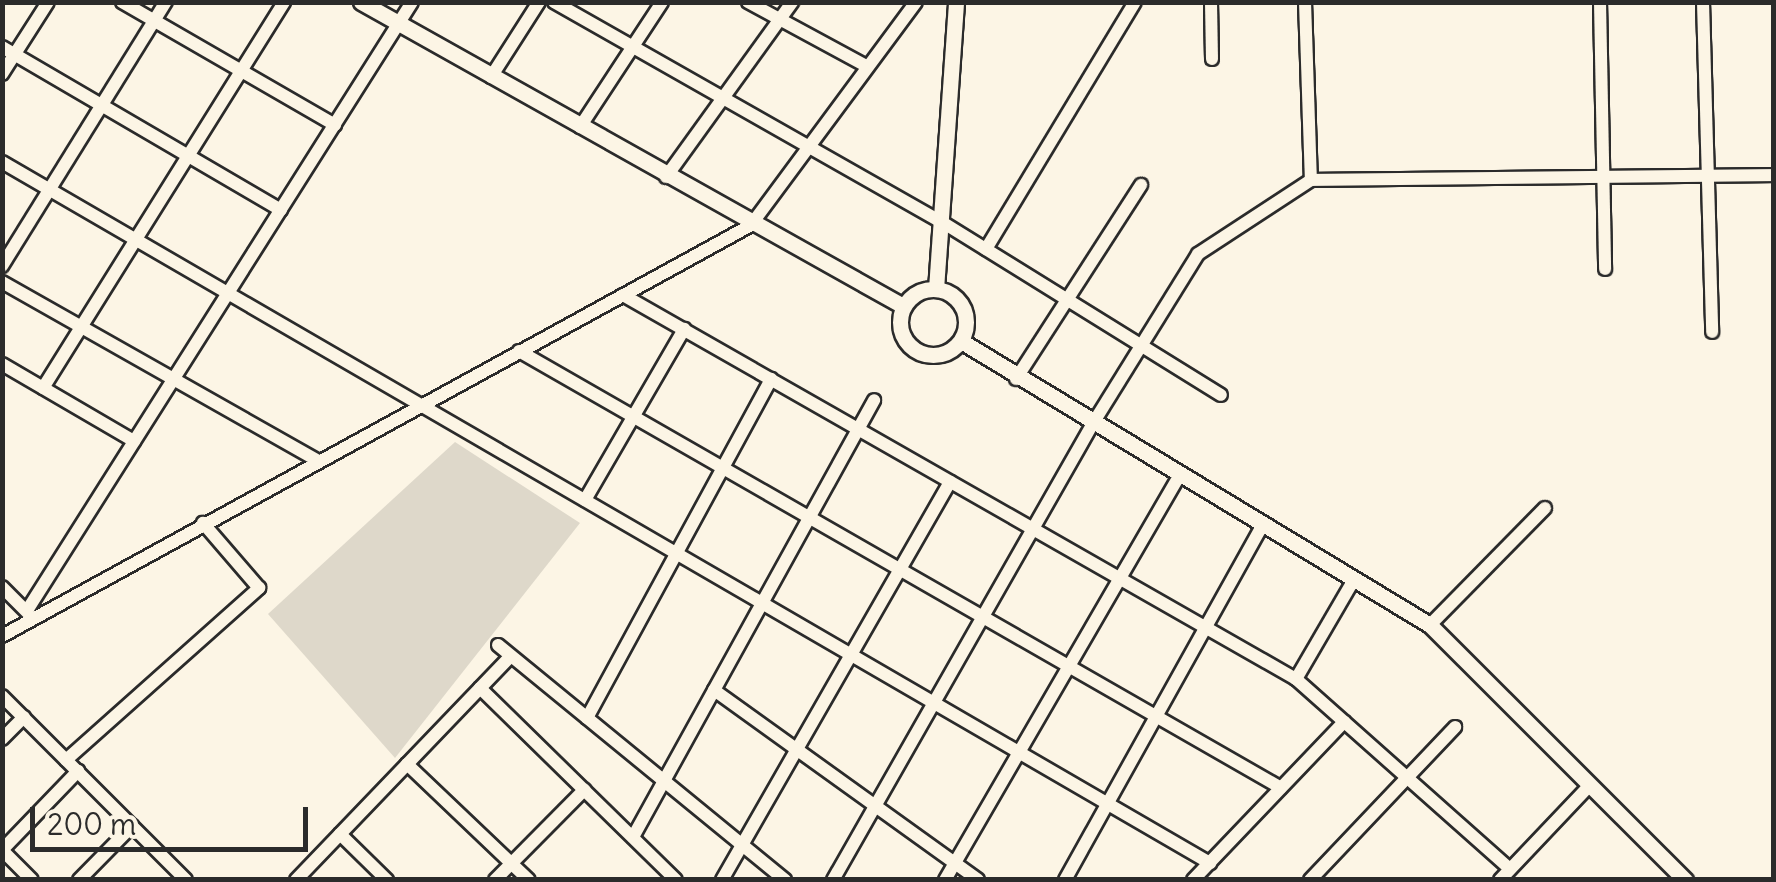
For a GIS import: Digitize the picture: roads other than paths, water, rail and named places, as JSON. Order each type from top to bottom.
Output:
[{"type":"main road","points":[[362,2],[751,225],[903,306]]},
{"type":"main road","points":[[936,289],[956,2]]},
{"type":"main road","points":[[936,289],[964,308],[961,341],[946,353],[918,353],[900,328],[903,306],[917,292],[936,289]]},
{"type":"main road","points":[[961,341],[1016,379],[1430,625],[1685,880]]},
{"type":"street","points":[[2,74],[9,51],[48,2]]},
{"type":"street","points":[[122,2],[334,125]]},
{"type":"street","points":[[2,266],[166,2]]},
{"type":"street","points":[[43,388],[284,2]]},
{"type":"street","points":[[29,614],[412,2]]},
{"type":"street","points":[[491,76],[540,2]]},
{"type":"street","points":[[554,2],[942,222],[1221,395]]},
{"type":"street","points":[[580,128],[662,2]]},
{"type":"street","points":[[748,2],[868,67]]},
{"type":"street","points":[[666,177],[792,2]]},
{"type":"street","points":[[2,636],[29,614],[751,225],[916,2]]},
{"type":"street","points":[[986,249],[1135,2]]},
{"type":"street","points":[[1212,2],[1212,58]]},
{"type":"street","points":[[1305,2],[1312,180]]},
{"type":"street","points":[[1600,2],[1605,269]]},
{"type":"street","points":[[1703,2],[1712,332]]},
{"type":"street","points":[[9,51],[280,210]]},
{"type":"street","points":[[2,162],[1210,862]]},
{"type":"street","points":[[834,880],[1092,424],[1198,254],[1312,180],[1774,175]]},
{"type":"street","points":[[1016,379],[1140,185]]},
{"type":"street","points":[[2,282],[318,461]]},
{"type":"street","points":[[623,295],[1296,679],[1407,778],[1505,874],[1590,785]]},
{"type":"street","points":[[585,500],[684,329]]},
{"type":"street","points":[[519,352],[1281,788]]},
{"type":"street","points":[[2,364],[134,441]]},
{"type":"street","points":[[587,718],[771,379]]},
{"type":"street","points":[[633,837],[874,400]]},
{"type":"street","points":[[945,880],[1179,477]]},
{"type":"street","points":[[722,880],[745,847],[950,482]]},
{"type":"street","points":[[1430,625],[1545,508]]},
{"type":"street","points":[[66,760],[259,588],[204,523]]},
{"type":"street","points":[[1064,880],[1262,526]]},
{"type":"street","points":[[1296,679],[1353,581]]},
{"type":"street","points":[[2,588],[29,614]]},
{"type":"street","points":[[498,645],[785,880]]},
{"type":"street","points":[[296,880],[511,656]]},
{"type":"street","points":[[480,688],[676,880]]},
{"type":"street","points":[[714,690],[978,880]]},
{"type":"street","points":[[2,696],[185,879]]},
{"type":"street","points":[[2,739],[24,717]]},
{"type":"street","points":[[1193,880],[1344,722]]},
{"type":"street","points":[[1310,880],[1455,727]]},
{"type":"street","points":[[407,764],[529,880]]},
{"type":"street","points":[[32,880],[2,850],[78,771]]},
{"type":"street","points":[[495,880],[584,790]]},
{"type":"street","points":[[79,880],[132,826]]},
{"type":"street","points":[[340,834],[387,880]]}]
